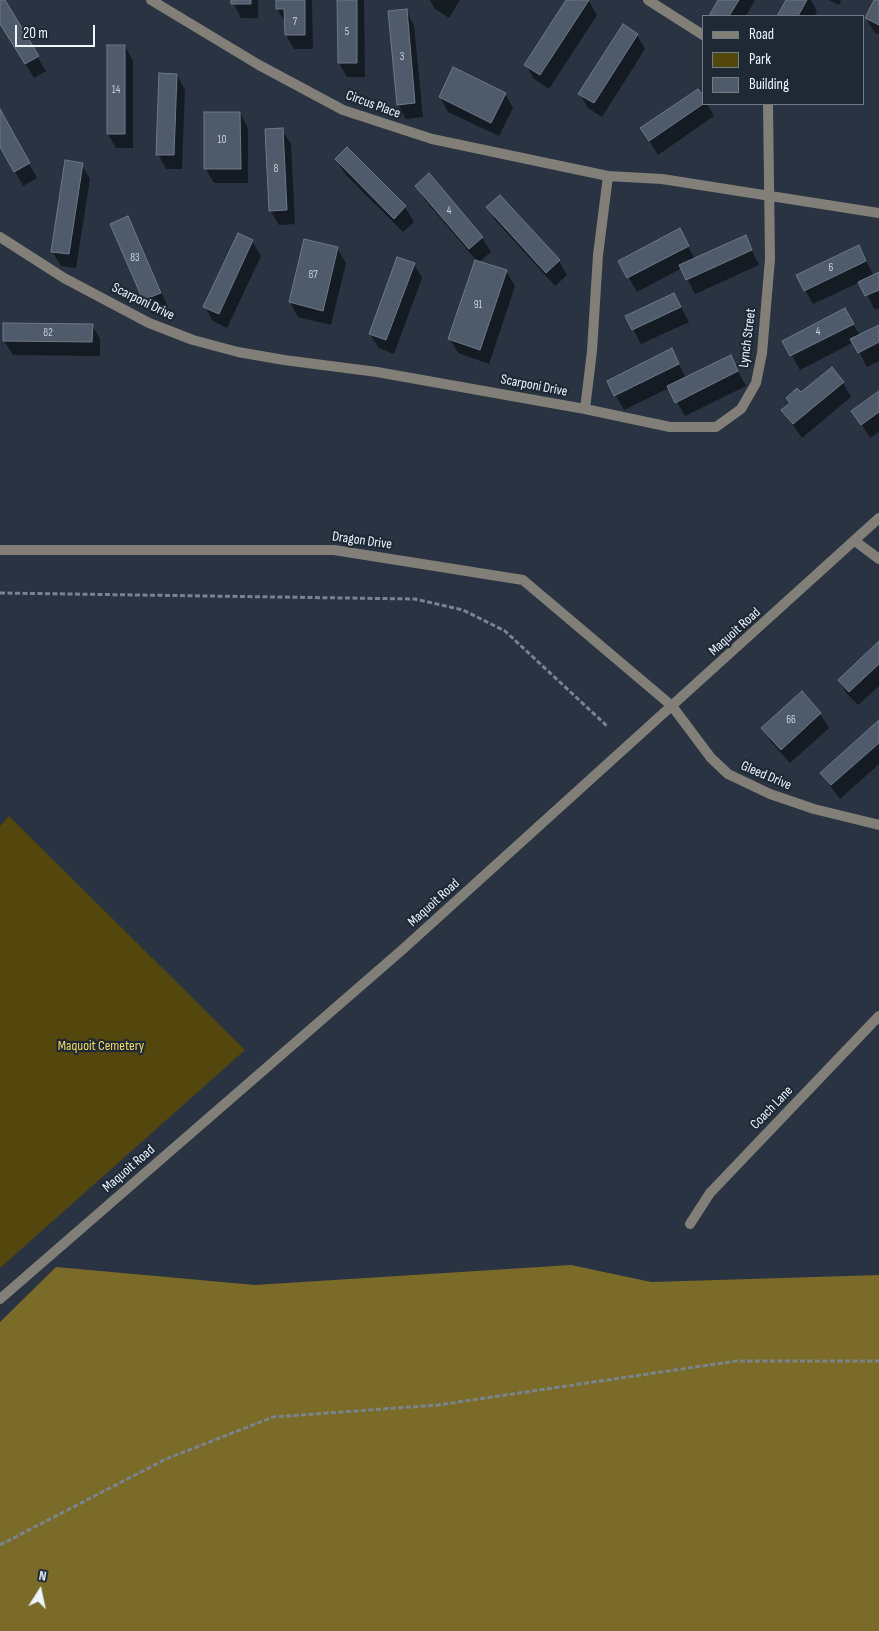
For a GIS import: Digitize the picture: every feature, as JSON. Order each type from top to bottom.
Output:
[{"type":"street","name":"Circus Place","points":[[151,0],[259,65],[343,110],[432,139],[608,176]]},
{"type":"street","points":[[648,0],[702,33]]},
{"type":"street","name":"Lynch Street","points":[[585,409],[670,427],[716,426],[741,409],[756,383],[762,352],[770,259],[768,105]]},
{"type":"street","points":[[608,176],[662,179],[879,213]]},
{"type":"street","name":"Scarponi Drive","points":[[0,237],[64,278],[148,323],[193,340],[238,352],[387,374],[585,409],[592,351],[598,255],[608,176]]},
{"type":"street","name":"Maquoit Road","points":[[0,1299],[402,950],[879,518]]},
{"type":"street","points":[[855,541],[879,559]]},
{"type":"street","name":"Dragon Drive","points":[[0,550],[334,550],[523,580],[672,706]]},
{"type":"street","name":"Gleed Drive","points":[[672,706],[711,758],[728,774],[770,794],[814,809],[879,825]]},
{"type":"street","name":"Coach Lane","points":[[690,1224],[710,1193],[879,1016]]},
{"type":"path","points":[[0,593],[415,599],[463,610],[504,631],[607,726]]},
{"type":"path","points":[[0,1545],[166,1459],[273,1417],[438,1405],[736,1361],[879,1361]]},
{"type":"green space","name":"Maquoit Cemetery","points":[[9,816],[245,1050],[0,1268],[0,826]]},
{"type":"shaded area","points":[[571,1265],[651,1282],[879,1275],[879,1631],[0,1631],[0,1322],[56,1267],[255,1285]]},
{"type":"building","points":[[0,0],[5,0],[39,56],[25,64],[0,24]]},
{"type":"building","points":[[231,0],[251,0],[251,4],[231,4]]},
{"type":"building","points":[[276,0],[305,0],[305,35],[285,35],[284,9],[276,9]]},
{"type":"building","points":[[337,0],[357,0],[357,63],[338,63]]},
{"type":"building","points":[[566,0],[589,0],[540,75],[524,65]]},
{"type":"building","points":[[718,0],[739,0],[730,15],[710,15]]},
{"type":"building","points":[[786,0],[807,0],[799,15],[778,15]]},
{"type":"building","points":[[874,0],[879,0],[879,25],[865,18]]},
{"type":"building","points":[[407,9],[415,103],[397,105],[388,11]]},
{"type":"building","points":[[623,24],[638,34],[594,103],[578,94]]},
{"type":"building","points":[[107,45],[125,45],[125,134],[107,134]]},
{"type":"building","points":[[453,67],[506,93],[491,123],[439,97]]},
{"type":"building","points":[[159,73],[177,74],[174,155],[156,155]]},
{"type":"building","points":[[698,89],[702,94],[702,105],[649,141],[640,128]]},
{"type":"building","points":[[0,109],[30,163],[14,172],[0,147]]},
{"type":"building","points":[[204,112],[240,112],[241,169],[204,169]]},
{"type":"building","points":[[283,128],[287,210],[269,211],[265,129]]},
{"type":"building","points":[[347,147],[406,206],[394,219],[335,159]]},
{"type":"building","points":[[65,160],[83,163],[69,254],[51,252]]},
{"type":"building","points":[[429,173],[483,237],[469,249],[415,186]]},
{"type":"building","points":[[500,195],[560,260],[546,273],[486,207]]},
{"type":"building","points":[[128,216],[161,293],[143,300],[110,224]]},
{"type":"building","points":[[680,228],[689,246],[627,278],[618,261]]},
{"type":"building","points":[[238,233],[253,240],[219,314],[203,307]]},
{"type":"building","points":[[746,235],[752,250],[686,280],[679,265]]},
{"type":"building","points":[[304,239],[338,247],[323,311],[289,302]]},
{"type":"building","points":[[859,245],[866,261],[804,291],[796,275]]},
{"type":"building","points":[[397,257],[415,263],[386,340],[369,334]]},
{"type":"building","points":[[475,260],[507,270],[480,350],[448,339]]},
{"type":"building","points":[[879,272],[879,290],[865,296],[858,282]]},
{"type":"building","points":[[674,293],[681,307],[632,330],[625,316]]},
{"type":"building","points":[[845,308],[854,324],[790,356],[782,341]]},
{"type":"building","points":[[3,323],[93,324],[92,342],[3,341]]},
{"type":"building","points":[[879,325],[879,342],[858,353],[850,339]]},
{"type":"building","points":[[672,348],[679,364],[614,396],[607,381]]},
{"type":"building","points":[[731,355],[738,371],[675,403],[667,386]]},
{"type":"building","points":[[832,367],[844,382],[793,424],[781,410],[790,403],[786,398],[797,388],[801,392]]},
{"type":"building","points":[[879,391],[879,412],[861,425],[851,411]]},
{"type":"building","points":[[879,641],[879,664],[849,692],[838,680]]},
{"type":"building","points":[[802,691],[821,713],[781,750],[761,728]]},
{"type":"building","points":[[879,720],[879,743],[831,785],[820,773]]}]
